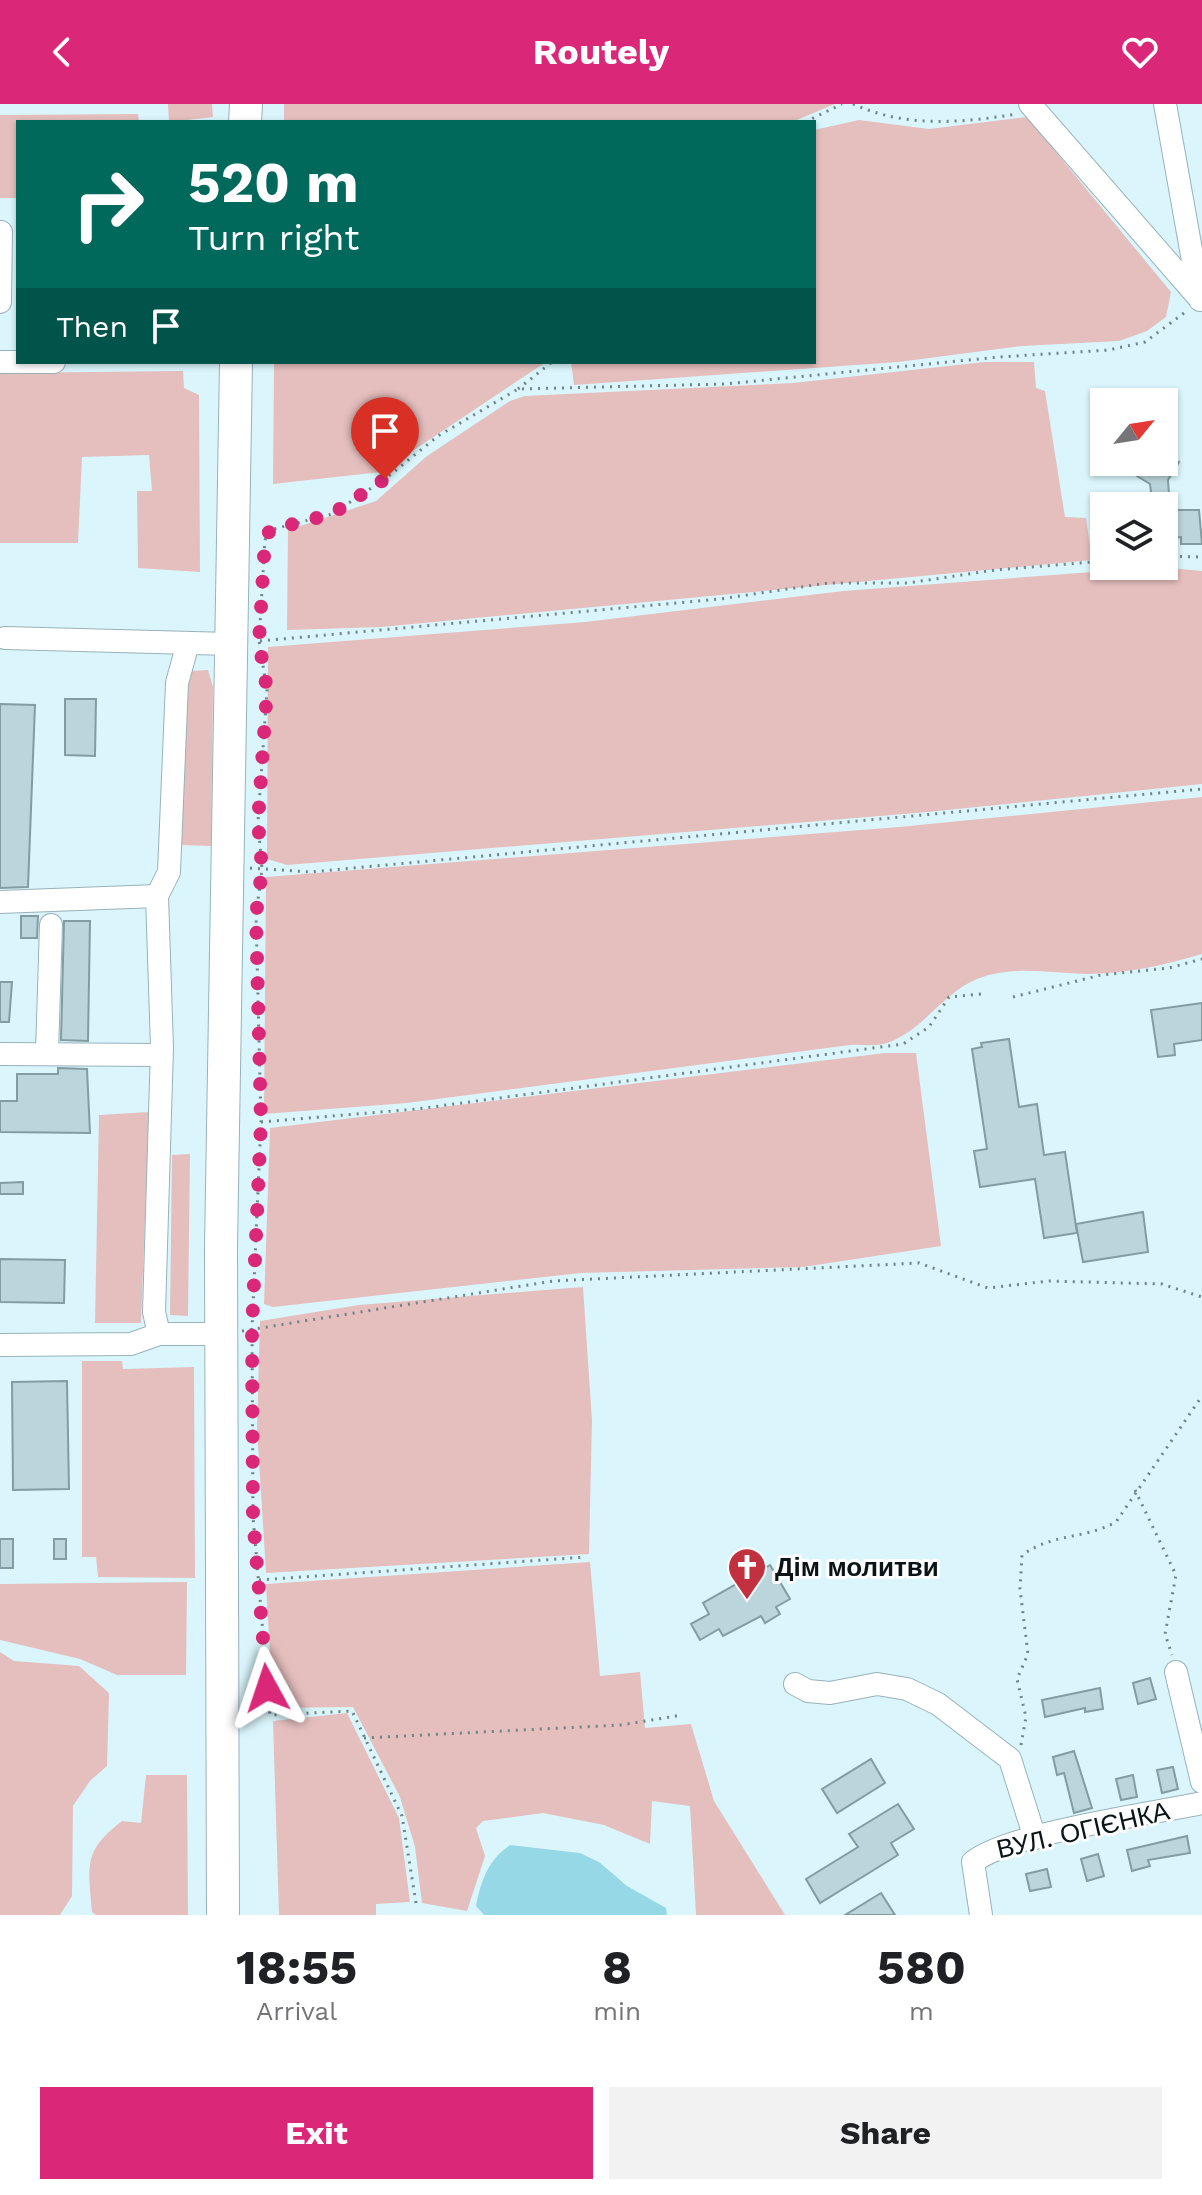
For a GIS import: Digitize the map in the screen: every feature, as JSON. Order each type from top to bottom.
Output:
[{"type":"highway","points":[[223,1915],[237,1332],[226,867],[244,643],[236,364]]},
{"type":"street","points":[[1165,104],[1201,306]]},
{"type":"street","points":[[1033,108],[1201,306]]},
{"type":"street","points":[[0,302],[1,232]]},
{"type":"street","points":[[5,638],[244,643]]},
{"type":"street","points":[[159,1334],[154,1312],[161,1055],[157,896],[169,872],[177,683],[188,643]]},
{"type":"street","points":[[0,902],[157,896]]},
{"type":"street","points":[[47,1053],[51,925]]},
{"type":"street","points":[[0,1054],[161,1055]]},
{"type":"street","points":[[0,1345],[131,1344],[159,1334],[237,1332]]},
{"type":"street","points":[[1176,1672],[1202,1782]]},
{"type":"street","points":[[795,1684],[808,1691],[830,1693],[877,1684],[907,1689],[938,1704],[966,1730],[1010,1759],[1035,1838]]},
{"type":"street","name":"ВУЛ. ОГІЄНКА","points":[[981,1915],[973,1862],[981,1855],[1035,1838],[1202,1803]]},
{"type":"path","points":[[809,120],[842,104]]},
{"type":"path","points":[[853,104],[880,117],[944,124],[1033,108]]},
{"type":"path","points":[[518,389],[725,384],[999,357],[1109,350],[1145,342],[1201,306]]},
{"type":"path","points":[[416,1903],[402,1816],[352,1711],[270,1715],[237,1332],[261,1122],[256,915],[262,869],[258,822],[267,690],[244,643],[265,540],[270,530],[332,514],[385,479],[438,436],[518,389],[549,364]]},
{"type":"path","points":[[1178,556],[1202,557]]},
{"type":"path","points":[[244,643],[720,599],[828,583],[908,583],[995,570],[1090,562]]},
{"type":"path","points":[[226,867],[343,869],[1202,789]]},
{"type":"path","points":[[1013,997],[1101,975],[1169,968],[1202,959]]},
{"type":"path","points":[[261,1122],[417,1109],[903,1044],[929,1027],[949,997],[982,994]]},
{"type":"path","points":[[237,1332],[553,1281],[919,1263],[988,1288],[1049,1281],[1162,1284],[1202,1297]]},
{"type":"path","points":[[1010,1759],[1021,1744],[1026,1717],[1017,1679],[1028,1654],[1020,1589],[1022,1555],[1043,1541],[1101,1531],[1116,1522],[1202,1396]]},
{"type":"path","points":[[1135,1490],[1176,1575],[1165,1634],[1176,1672]]},
{"type":"path","points":[[259,1580],[586,1557]]},
{"type":"path","points":[[364,1738],[621,1725],[682,1715]]},
{"type":"shaded area","points":[[168,104],[212,104],[213,117],[169,120]]},
{"type":"shaded area","points":[[284,104],[835,104],[797,120],[284,120]]},
{"type":"shaded area","points":[[138,114],[139,120],[16,120],[16,198],[0,198],[0,115]]},
{"type":"shaded area","points":[[1027,117],[1171,292],[1166,317],[1147,331],[1119,341],[1022,346],[898,362],[574,385],[571,364],[816,364],[816,130],[859,120],[929,129]]},
{"type":"shaded area","points":[[985,362],[1034,362],[1036,388],[1045,391],[1065,517],[1086,518],[1090,560],[381,627],[287,630],[288,530],[376,501],[427,456],[510,401],[525,396],[793,383]]},
{"type":"shaded area","points":[[274,364],[543,364],[381,472],[273,484]]},
{"type":"shaded area","points":[[183,371],[184,388],[199,395],[200,572],[138,568],[137,491],[152,491],[149,455],[82,457],[78,543],[0,543],[0,373]]},
{"type":"shaded area","points":[[1178,569],[1202,571],[1202,784],[928,812],[287,865],[267,859],[268,647],[585,622],[843,591],[1090,572],[1090,580],[1178,580]]},
{"type":"shaded area","points":[[208,670],[213,687],[211,846],[179,845],[183,690],[189,671]]},
{"type":"shaded area","points":[[1202,797],[1202,954],[1116,972],[1017,971],[990,975],[964,986],[911,1030],[883,1044],[850,1045],[407,1103],[264,1114],[266,877],[899,827]]},
{"type":"shaded area","points":[[885,1053],[916,1053],[941,1246],[803,1267],[581,1273],[273,1307],[264,1304],[270,1128]]},
{"type":"shaded area","points":[[149,1112],[141,1323],[95,1323],[99,1115]]},
{"type":"shaded area","points":[[190,1154],[188,1316],[170,1315],[172,1155]]},
{"type":"shaded area","points":[[583,1287],[592,1420],[589,1554],[266,1573],[257,1428],[260,1321],[359,1305]]},
{"type":"shaded area","points":[[82,1361],[122,1361],[123,1369],[194,1367],[195,1578],[98,1577],[96,1557],[82,1557]]},
{"type":"shaded area","points":[[590,1562],[600,1676],[640,1672],[645,1728],[691,1724],[714,1801],[785,1915],[696,1915],[690,1806],[652,1801],[650,1844],[604,1825],[543,1813],[483,1821],[476,1828],[485,1856],[467,1911],[422,1903],[415,1847],[400,1797],[353,1707],[273,1708],[266,1584]]},
{"type":"shaded area","points":[[187,1582],[186,1675],[117,1675],[80,1659],[0,1640],[0,1584]]},
{"type":"shaded area","points":[[0,1652],[14,1661],[79,1666],[109,1693],[107,1766],[90,1781],[73,1806],[72,1896],[60,1915],[0,1915]]},
{"type":"shaded area","points":[[347,1713],[399,1818],[410,1902],[376,1904],[376,1915],[279,1915],[273,1721]]},
{"type":"shaded area","points":[[146,1775],[187,1775],[188,1915],[96,1915],[92,1912],[89,1870],[94,1851],[100,1841],[122,1821],[141,1823]]},
{"type":"water","points":[[510,1845],[580,1853],[599,1862],[627,1886],[666,1908],[667,1915],[484,1915],[476,1906],[483,1880],[496,1857]]},
{"type":"building","points":[[1137,476],[1170,476],[1169,492],[1151,492],[1150,484]]},
{"type":"building","points":[[1178,510],[1199,510],[1202,544],[1181,544],[1181,537],[1178,537]]},
{"type":"building","points":[[65,699],[96,699],[95,756],[65,755]]},
{"type":"building","points":[[0,704],[35,705],[28,887],[0,888]]},
{"type":"building","points":[[21,916],[38,916],[37,938],[21,938]]},
{"type":"building","points":[[64,921],[90,921],[88,1041],[61,1040]]},
{"type":"building","points":[[0,982],[12,982],[9,1022],[0,1022]]},
{"type":"building","points":[[1202,1003],[1202,1040],[1174,1044],[1175,1055],[1158,1057],[1151,1010]]},
{"type":"building","points":[[1009,1039],[1019,1107],[1037,1104],[1044,1155],[1065,1152],[1077,1233],[1044,1238],[1035,1179],[980,1187],[974,1151],[987,1149],[972,1049],[982,1047],[981,1043]]},
{"type":"building","points":[[58,1068],[87,1069],[90,1133],[0,1132],[0,1101],[17,1101],[17,1074],[58,1074]]},
{"type":"building","points":[[23,1182],[23,1194],[0,1194],[0,1183]]},
{"type":"building","points":[[1143,1212],[1148,1252],[1083,1262],[1076,1224]]},
{"type":"building","points":[[0,1259],[65,1260],[64,1303],[0,1302]]},
{"type":"building","points":[[67,1381],[69,1489],[13,1490],[12,1382]]},
{"type":"building","points":[[0,1539],[13,1539],[13,1568],[0,1568]]},
{"type":"building","points":[[54,1539],[66,1539],[66,1559],[54,1559]]},
{"type":"building","name":"Дім молитви","points":[[770,1565],[790,1599],[776,1607],[780,1614],[765,1623],[761,1616],[723,1636],[719,1629],[700,1640],[691,1624],[709,1614],[703,1603]]},
{"type":"building","points":[[1150,1678],[1156,1699],[1138,1704],[1133,1683]]},
{"type":"building","points":[[1100,1688],[1103,1709],[1085,1712],[1085,1708],[1045,1717],[1042,1700]]},
{"type":"building","points":[[1074,1751],[1092,1808],[1074,1813],[1064,1773],[1057,1775],[1053,1757]]},
{"type":"building","points":[[871,1759],[885,1783],[837,1813],[822,1789]]},
{"type":"building","points":[[1173,1767],[1178,1789],[1162,1793],[1157,1770]]},
{"type":"building","points":[[1133,1775],[1137,1797],[1121,1800],[1116,1779]]},
{"type":"building","points":[[898,1804],[914,1829],[891,1843],[898,1855],[820,1903],[806,1879],[858,1847],[849,1834]]},
{"type":"building","points":[[1187,1836],[1190,1853],[1148,1860],[1150,1866],[1132,1871],[1127,1850]]},
{"type":"building","points":[[1098,1854],[1104,1876],[1087,1881],[1081,1859]]},
{"type":"building","points":[[1047,1869],[1051,1887],[1030,1891],[1026,1874]]},
{"type":"building","points":[[881,1893],[895,1915],[845,1915]]},
{"type":"place","name":"Дім молитви","points":[[747,1601]]},
{"type":"route","points":[[267,1688],[253,1517],[252,1329],[261,1122],[256,915],[262,869],[258,822],[267,690],[259,641],[265,540],[270,530],[332,514],[385,479]]}]
